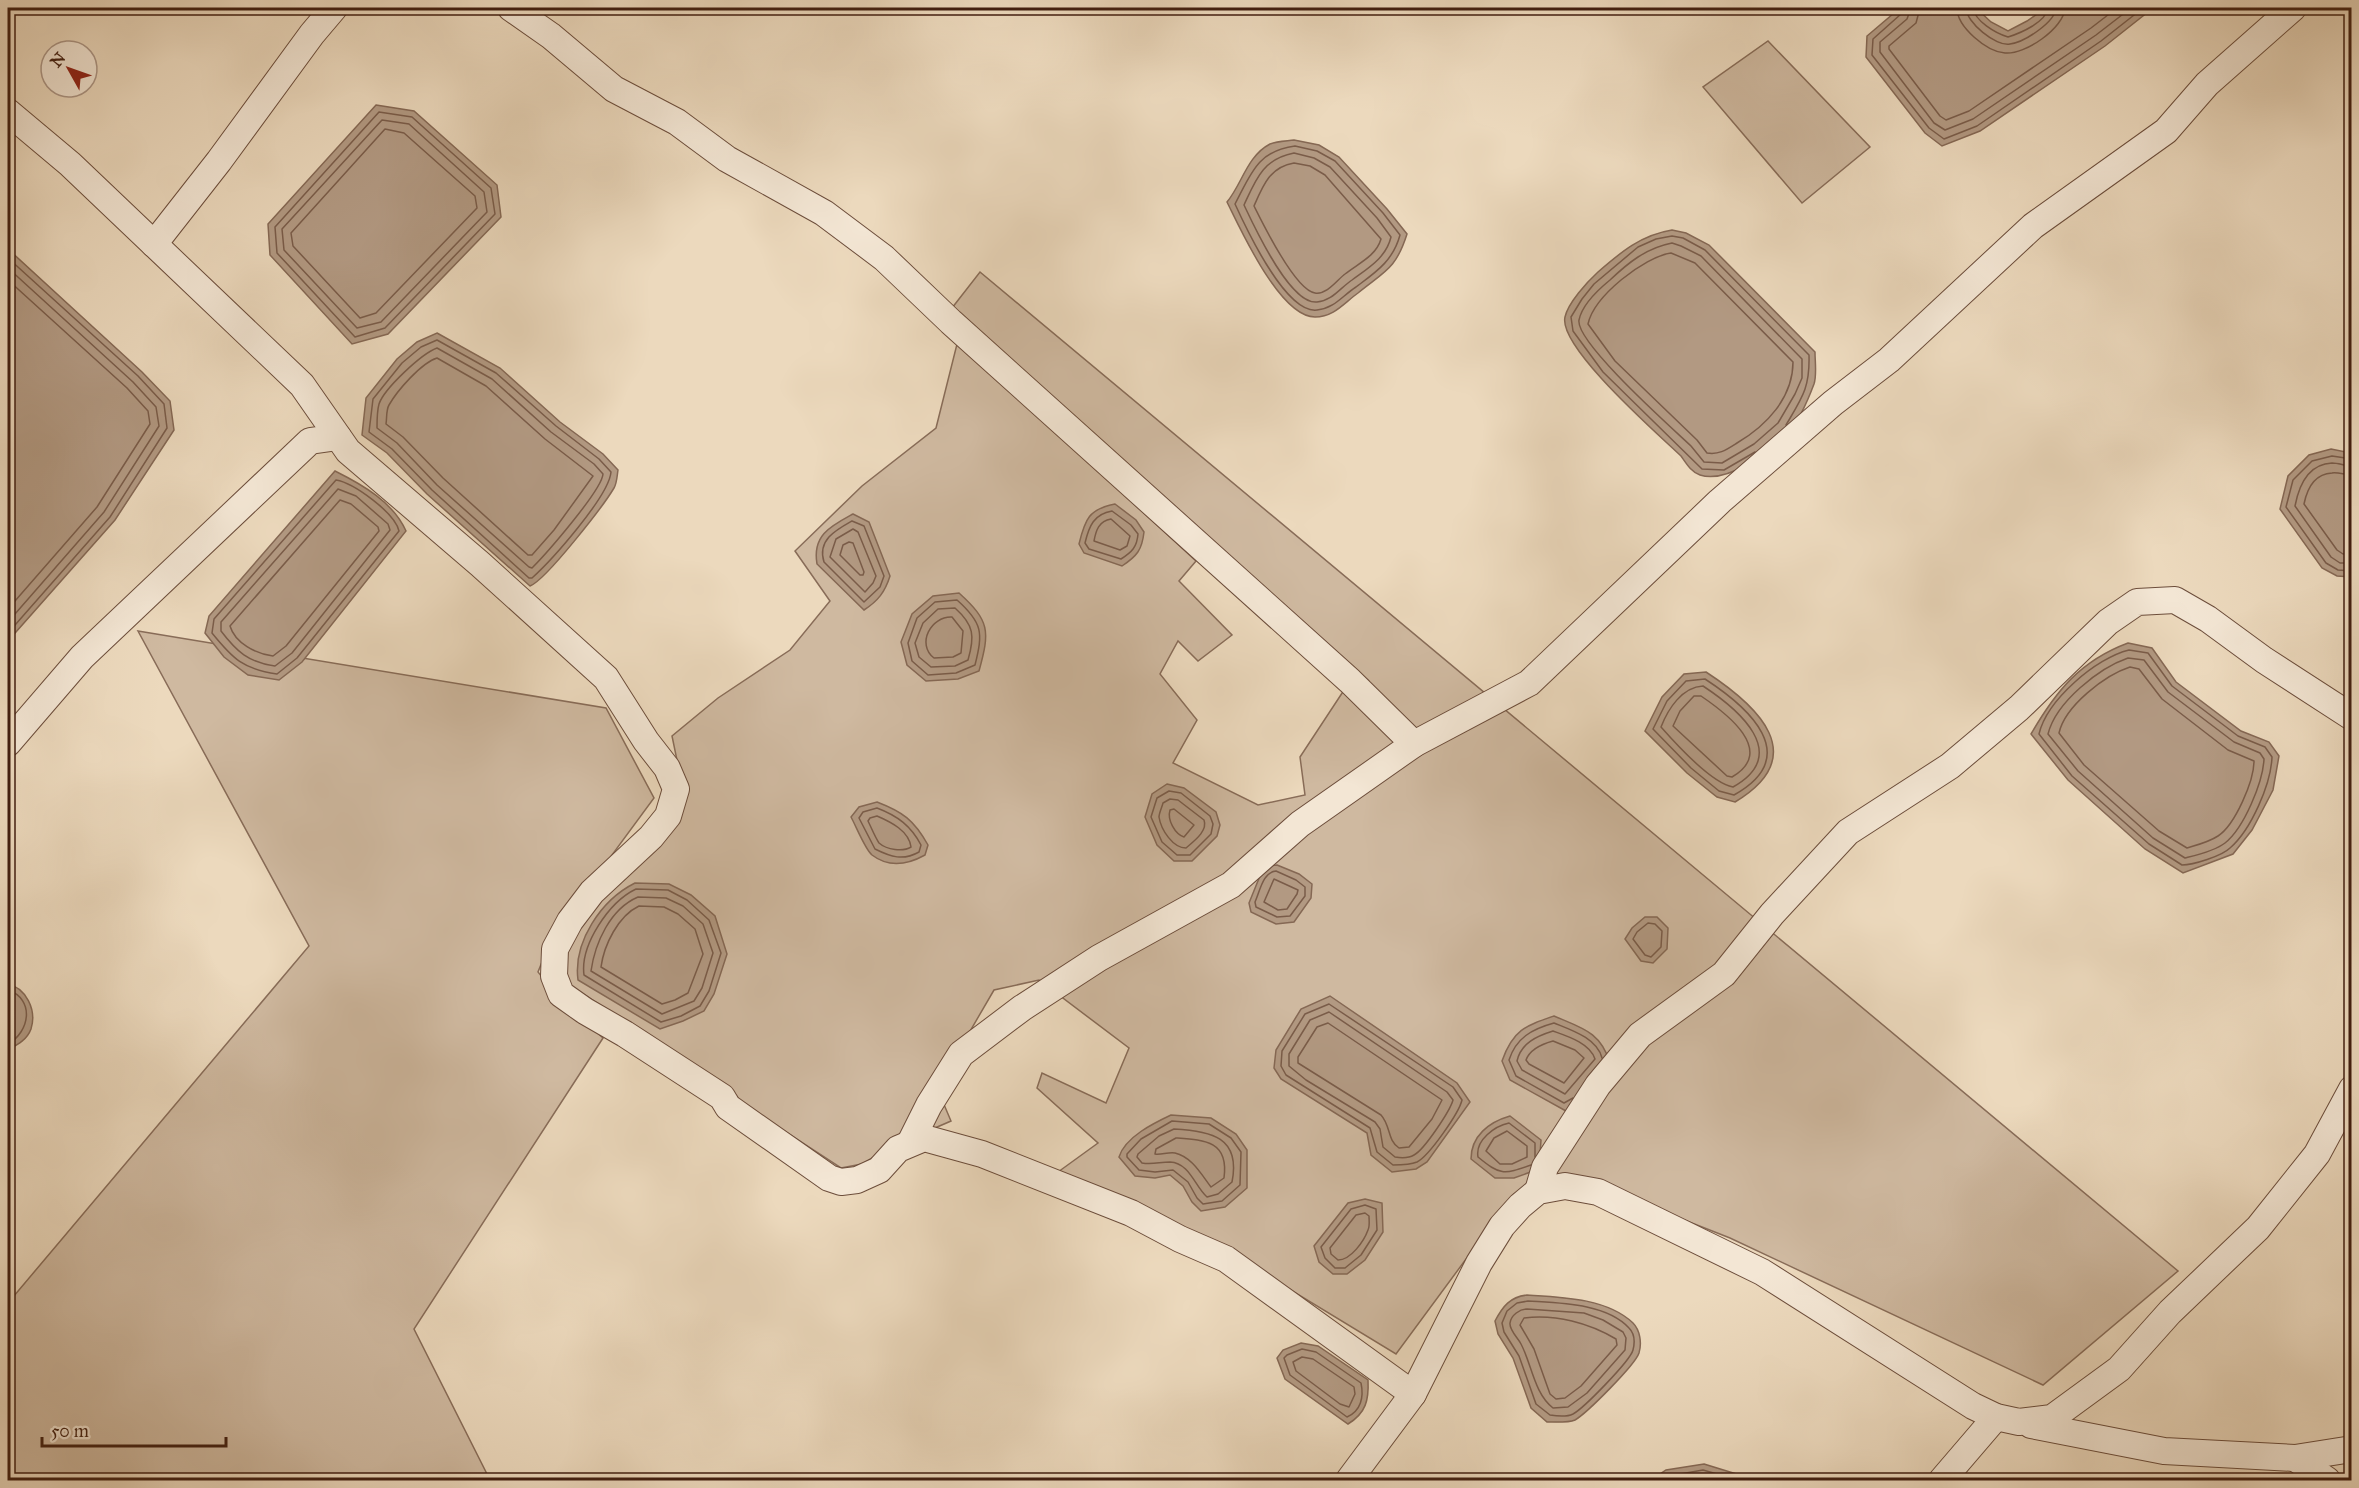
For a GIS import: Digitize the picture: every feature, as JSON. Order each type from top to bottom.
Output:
[{"type":"street","points":[[154,244],[334,8]]},
{"type":"street","points":[[511,8],[551,36],[614,89],[677,122],[727,159],[824,213],[884,258],[951,322],[1350,681],[1414,744]]},
{"type":"street","points":[[910,1143],[929,1105],[960,1054],[1022,1008],[1099,958],[1231,885],[1300,824],[1414,744],[1529,682],[1729,494],[1833,403],[1889,360],[2033,226],[2166,131],[2207,84],[2294,8]]},
{"type":"street","points":[[8,112],[70,164],[302,385],[348,451],[489,572],[606,678],[646,741],[667,768],[676,789],[668,816],[651,837],[592,892],[570,921],[555,949],[554,976],[561,994],[722,1096],[728,1107],[829,1178],[841,1182],[857,1180],[879,1170],[898,1149],[924,1138],[982,1154],[1131,1213],[1180,1239],[1226,1259],[1413,1394]]},
{"type":"street","points":[[8,743],[82,657],[310,441],[338,437]]},
{"type":"street","points":[[1538,1191],[1545,1167],[1598,1085],[1640,1035],[1724,974],[1773,914],[1848,832],[1950,766],[2019,708],[2108,622],[2137,602],[2175,600],[2208,619],[2264,660],[2352,717]]},
{"type":"street","points":[[1942,1480],[2007,1420],[2052,1418],[2119,1369],[2170,1312],[2258,1228],[2318,1154],[2352,1089]]},
{"type":"street","points":[[1349,1480],[1413,1394],[1479,1263],[1496,1235],[1520,1206],[1538,1191],[1565,1186],[1598,1192],[1762,1272],[1973,1406],[2007,1420],[2164,1451],[2295,1458],[2352,1449]]},
{"type":"street","points":[[2295,1458],[2327,1480]]},
{"type":"shaded area","points":[[1768,41],[1870,147],[1802,203],[1703,87]]},
{"type":"shaded area","points":[[980,272],[2178,1271],[2043,1385],[1730,1238],[1570,1175],[1514,1194],[1396,1354],[1248,1264],[1058,1172],[1098,1143],[1037,1088],[1042,1073],[1106,1103],[1129,1048],[1039,980],[994,990],[937,1088],[951,1121],[891,1147],[862,1164],[841,1168],[743,1104],[731,1089],[566,983],[558,953],[684,794],[672,736],[718,698],[790,650],[830,601],[795,551],[862,486],[936,428],[957,344],[1028,406],[1196,561],[1179,581],[1232,635],[1198,661],[1178,641],[1160,674],[1197,720],[1173,763],[1258,805],[1305,795],[1300,757],[1350,681],[1368,680],[952,308]]},
{"type":"shaded area","points":[[138,631],[606,708],[654,798],[553,935],[538,972],[556,995],[603,1038],[414,1329],[490,1480],[8,1480],[8,1303],[309,946]]},
{"type":"water","points":[[1900,8],[1976,8],[1991,22],[2008,31],[2046,8],[2153,8],[2105,46],[1980,131],[1942,146],[1925,133],[1866,57],[1867,36]]},
{"type":"water","points":[[376,105],[414,111],[497,185],[501,217],[388,334],[352,344],[270,255],[268,224]]},
{"type":"water","points":[[1294,140],[1319,145],[1339,157],[1407,234],[1394,262],[1382,274],[1328,315],[1315,317],[1302,313],[1288,303],[1263,270],[1227,202],[1250,163],[1262,149],[1273,143]]},
{"type":"water","points":[[1672,230],[1686,233],[1709,245],[1815,352],[1814,384],[1792,428],[1780,441],[1759,457],[1723,475],[1711,477],[1691,470],[1681,456],[1612,390],[1577,348],[1567,331],[1565,317],[1567,311],[1578,293],[1594,276],[1632,245],[1661,232]]},
{"type":"water","points":[[8,249],[142,372],[170,401],[174,430],[115,520],[8,641]]},
{"type":"water","points":[[437,333],[500,368],[560,422],[603,454],[618,470],[615,486],[599,510],[561,557],[538,581],[530,586],[427,494],[387,453],[362,435],[366,398],[397,359],[417,342]]},
{"type":"water","points":[[2331,449],[2351,453],[2351,577],[2337,576],[2322,568],[2280,509],[2288,476],[2309,455]]},
{"type":"water","points":[[335,471],[376,495],[393,511],[406,531],[302,662],[279,680],[248,675],[224,657],[205,633],[209,616]]},
{"type":"water","points":[[1115,504],[1136,520],[1144,532],[1138,552],[1122,566],[1084,553],[1079,544],[1090,516],[1099,509]]},
{"type":"water","points":[[853,514],[869,522],[890,576],[880,596],[864,610],[817,564],[816,554],[820,539],[831,527]]},
{"type":"water","points":[[959,593],[977,611],[985,628],[985,646],[979,671],[958,679],[926,681],[907,665],[901,642],[912,614],[933,596]]},
{"type":"water","points":[[2128,643],[2152,648],[2176,682],[2241,731],[2269,742],[2279,756],[2273,790],[2252,830],[2233,854],[2183,873],[2145,849],[2068,780],[2031,734],[2050,704],[2071,679],[2096,659]]},
{"type":"water","points":[[1706,672],[1743,700],[1769,732],[1773,750],[1770,767],[1758,785],[1735,802],[1717,797],[1687,773],[1645,731],[1662,697],[1684,674]]},
{"type":"water","points":[[1167,784],[1184,788],[1216,812],[1220,825],[1217,836],[1192,861],[1174,861],[1157,845],[1145,817],[1152,794]]},
{"type":"water","points":[[877,802],[901,813],[913,823],[928,845],[925,855],[898,864],[885,862],[869,852],[851,817],[859,807]]},
{"type":"water","points":[[1277,865],[1299,874],[1312,884],[1311,898],[1294,922],[1276,924],[1251,912],[1249,903],[1262,871],[1268,866]]},
{"type":"water","points":[[635,883],[669,884],[691,895],[715,916],[727,954],[714,994],[704,1011],[660,1029],[578,980],[580,951],[592,924],[611,900]]},
{"type":"water","points":[[1645,917],[1657,917],[1668,928],[1667,949],[1653,963],[1641,961],[1625,939],[1632,928]]},
{"type":"water","points":[[8,984],[25,995],[31,1007],[32,1022],[27,1036],[8,1050]]},
{"type":"water","points":[[1330,996],[1457,1083],[1470,1102],[1427,1162],[1416,1169],[1392,1172],[1371,1155],[1367,1133],[1281,1079],[1274,1068],[1276,1050],[1301,1009]]},
{"type":"water","points":[[1554,1016],[1589,1032],[1601,1044],[1610,1063],[1579,1101],[1566,1111],[1510,1080],[1502,1061],[1511,1042],[1521,1031]]},
{"type":"water","points":[[1171,1115],[1211,1118],[1236,1134],[1247,1150],[1247,1188],[1225,1207],[1201,1211],[1192,1202],[1183,1186],[1170,1175],[1155,1178],[1135,1176],[1119,1157],[1127,1143],[1134,1137]]},
{"type":"water","points":[[1510,1116],[1541,1140],[1539,1169],[1514,1178],[1495,1178],[1471,1159],[1472,1151],[1474,1143],[1488,1126]]},
{"type":"water","points":[[1365,1199],[1382,1203],[1383,1232],[1365,1260],[1347,1274],[1333,1274],[1319,1262],[1314,1246],[1348,1203]]},
{"type":"water","points":[[1527,1295],[1583,1300],[1610,1308],[1633,1323],[1639,1333],[1640,1349],[1636,1359],[1610,1388],[1575,1420],[1547,1422],[1531,1408],[1513,1358],[1498,1334],[1495,1321],[1501,1311],[1512,1300]]},
{"type":"water","points":[[1301,1343],[1318,1346],[1368,1380],[1368,1394],[1363,1411],[1348,1424],[1285,1379],[1277,1358],[1283,1350]]},
{"type":"water","points":[[1704,1464],[1756,1480],[1651,1480],[1666,1470]]}]
